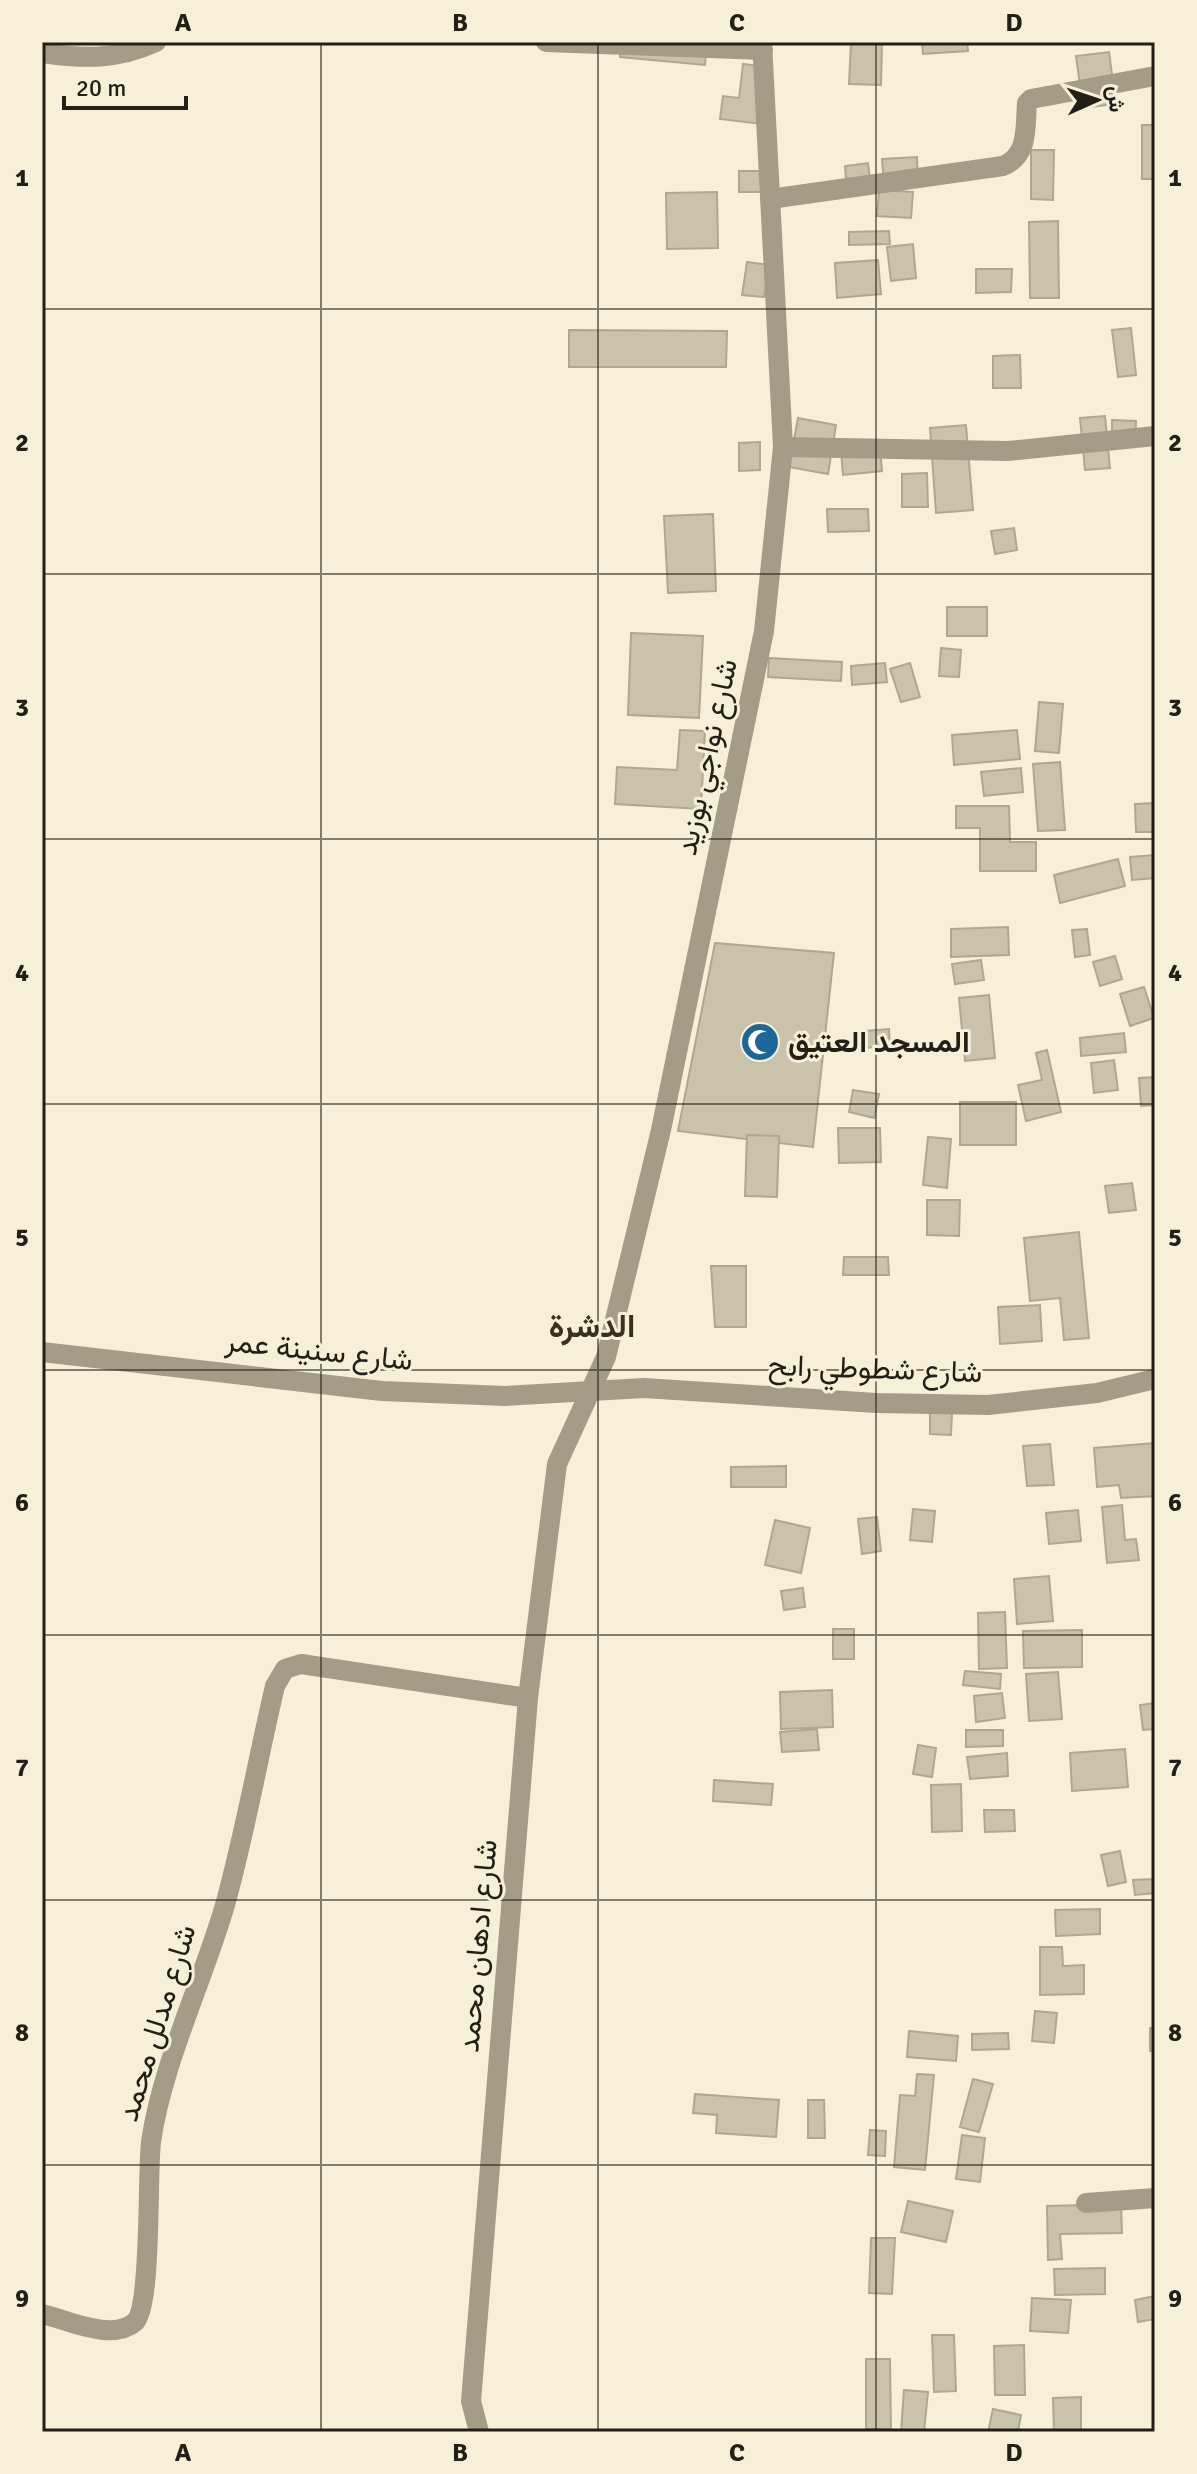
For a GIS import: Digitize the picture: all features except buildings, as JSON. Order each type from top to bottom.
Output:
[{"type":"street","points":[[42,53],[99,58],[128,55],[156,42]]},
{"type":"street","points":[[546,42],[582,46],[762,46]]},
{"type":"street","name":"شارع نواجي بوزيد","points":[[557,1464],[606,1357],[661,1130],[764,631],[783,447],[762,46]]},
{"type":"street","points":[[770,199],[1003,166],[1015,161],[1022,152],[1027,103],[1031,99],[1155,76]]},
{"type":"street","points":[[783,447],[1008,451],[1155,436]]},
{"type":"street","name":"شارع سنينة عمر","points":[[42,1352],[382,1391],[505,1396],[591,1390]]},
{"type":"street","name":"شارع شطوطي رابح","points":[[591,1390],[644,1388],[876,1403],[988,1405],[1097,1393],[1155,1379]]},
{"type":"street","name":"شارع ادهان محمد","points":[[479,2432],[471,2401],[528,1698],[557,1464]]},
{"type":"street","name":"شارع مدلل محمد","points":[[42,2314],[108,2331],[122,2329],[137,2320],[145,2299],[147,2177],[152,2137],[187,2010],[225,1904],[275,1686],[285,1669],[301,1664],[528,1698]]},
{"type":"street","points":[[1086,2203],[1155,2198]]},
{"type":"place","name":"المسجد العتيق","points":[[760,1042]]},
{"type":"district","name":"الدشرة","points":[[592,1326]]}]
